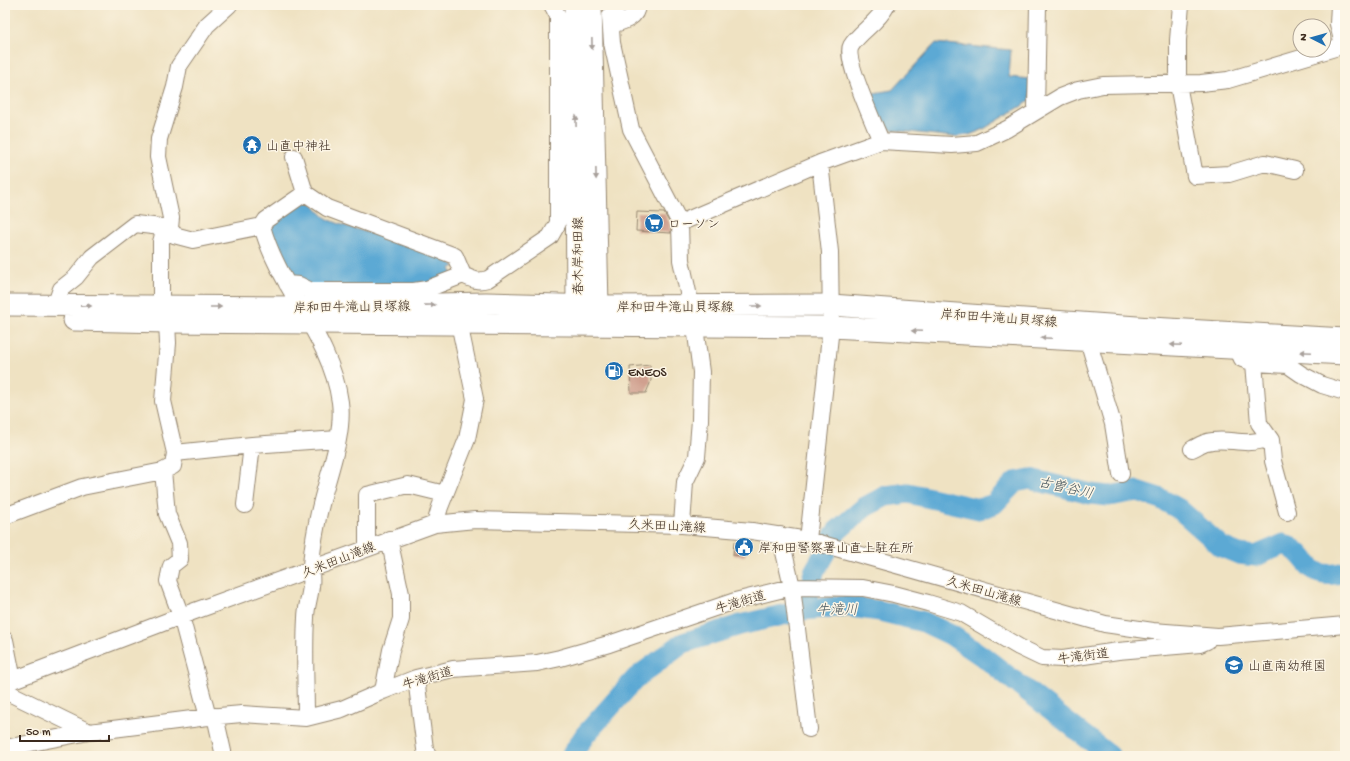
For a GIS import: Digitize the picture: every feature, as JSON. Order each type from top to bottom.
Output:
[{"type":"main road","name":"春木岸和田線","points":[[575,5],[577,305],[587,326]]},
{"type":"main road","name":"春木岸和田線","points":[[587,326],[598,306],[591,5]]},
{"type":"main road","name":"岸和田牛滝山貝塚線","points":[[307,315],[486,303],[598,306],[831,306],[1345,339]]},
{"type":"main road","name":"岸和田牛滝山貝塚線","points":[[5,305],[55,306],[164,314]]},
{"type":"main road","name":"岸和田牛滝山貝塚線","points":[[5,320],[164,314],[307,315],[459,323],[587,326],[831,327],[1345,354]]},
{"type":"street","points":[[5,516],[82,487],[163,471],[173,466],[175,453],[163,401],[168,343],[164,314],[161,242],[171,218],[158,157],[159,139],[175,87],[179,66],[207,25],[229,5]]},
{"type":"street","points":[[294,157],[305,193],[327,208],[455,256],[463,275],[474,281],[488,279],[550,237],[558,223],[558,16],[552,5]]},
{"type":"street","points":[[618,5],[610,16],[612,43],[631,129],[680,223],[681,260],[691,306]]},
{"type":"street","points":[[611,25],[629,20],[637,9],[637,5]]},
{"type":"street","points":[[881,142],[857,82],[849,55],[850,48],[877,22],[887,5]]},
{"type":"street","points":[[1036,111],[1038,5]]},
{"type":"street","points":[[1181,5],[1178,40],[1178,84],[1195,176],[1229,174],[1265,163],[1295,170]]},
{"type":"street","points":[[680,223],[820,163],[881,142],[952,146],[977,142],[1007,129],[1060,97],[1078,90],[1111,85],[1178,84],[1228,80],[1344,45],[1338,24],[1339,5]]},
{"type":"street","points":[[814,542],[831,327],[830,252],[820,163]]},
{"type":"street","points":[[55,306],[61,289],[76,277],[92,257],[135,224],[167,228],[174,235],[192,240],[262,226],[266,220],[305,193]]},
{"type":"street","points":[[262,226],[267,246],[287,284],[307,315],[336,379],[341,403],[338,439],[317,521],[310,570],[311,585],[306,617],[306,718]]},
{"type":"street","points":[[287,284],[299,285],[311,291],[414,291],[463,275]]},
{"type":"street","points":[[482,281],[486,303]]},
{"type":"street","points":[[435,524],[466,439],[475,398],[459,323]]},
{"type":"street","points":[[682,525],[686,482],[697,457],[700,420],[701,372],[695,326]]},
{"type":"street","points":[[1088,340],[1113,424],[1121,474]]},
{"type":"street","points":[[1237,348],[1242,359],[1254,363],[1288,365],[1301,374],[1322,384],[1345,392]]},
{"type":"street","points":[[1254,363],[1259,423],[1269,438],[1273,461],[1287,512]]},
{"type":"street","points":[[1192,449],[1207,442],[1250,443],[1269,438]]},
{"type":"street","points":[[175,453],[252,445],[338,439]]},
{"type":"street","points":[[245,505],[252,445]]},
{"type":"street","points":[[163,471],[167,514],[179,543],[180,559],[171,566],[168,581],[181,616],[224,756]]},
{"type":"street","points":[[367,548],[367,495],[408,485],[445,494]]},
{"type":"street","name":"久米田山滝線","points":[[8,685],[181,616],[310,570],[388,539],[435,524],[475,520],[682,525],[780,535],[814,542],[1105,624],[1153,631],[1218,636],[1345,625]]},
{"type":"street","points":[[780,535],[793,590],[809,729]]},
{"type":"street","points":[[383,691],[391,650],[401,619],[401,594],[388,539]]},
{"type":"street","name":"牛滝街道","points":[[5,748],[89,732],[242,714],[306,718],[342,709],[416,678],[453,669],[537,663],[560,658],[608,644],[735,601],[812,588],[871,590],[894,594],[961,613],[1019,648],[1042,658],[1063,659],[1149,648],[1200,644],[1218,636]]},
{"type":"street","points":[[1149,648],[1153,640],[1153,631]]},
{"type":"street","points":[[5,640],[8,685],[89,732]]},
{"type":"street","points":[[416,678],[425,749],[428,756]]},
{"type":"water","points":[[936,43],[1011,50],[1009,77],[1030,79],[1030,101],[982,130],[969,135],[954,137],[892,130],[885,126],[879,119],[868,94],[892,90]]},
{"type":"water","points":[[307,197],[328,219],[433,252],[455,266],[450,269],[453,274],[421,286],[316,288],[293,280],[269,235],[274,217]]},
{"type":"building","name":"ローソン","points":[[637,212],[664,213],[671,225],[671,233],[636,231]]},
{"type":"building","points":[[650,365],[651,381],[646,393],[631,393],[630,367]]},
{"type":"building","name":"岸和田警察署山直上駐在所","points":[[734,542],[747,543],[745,556],[733,555]]},
{"type":"waterway","name":"古曽谷川","points":[[804,610],[814,572],[837,531],[865,507],[886,496],[908,493],[979,509],[994,504],[1015,482],[1030,479],[1091,494],[1109,496],[1137,491],[1159,498],[1179,509],[1222,547],[1239,554],[1256,556],[1284,544],[1300,555],[1315,571],[1322,574],[1345,572]]},
{"type":"waterway","name":"牛滝川","points":[[571,756],[585,735],[636,678],[683,643],[740,625],[804,610],[844,606],[880,611],[924,622],[951,635],[985,658],[1110,756]]},
{"type":"place","name":"山直中神社","points":[[252,145]]},
{"type":"place","name":"ローソン","points":[[654,223]]},
{"type":"place","name":"ENEOS","points":[[614,371]]},
{"type":"place","name":"岸和田警察署山直上駐在所","points":[[744,547]]},
{"type":"place","name":"山直南幼稚園","points":[[1234,665]]}]
